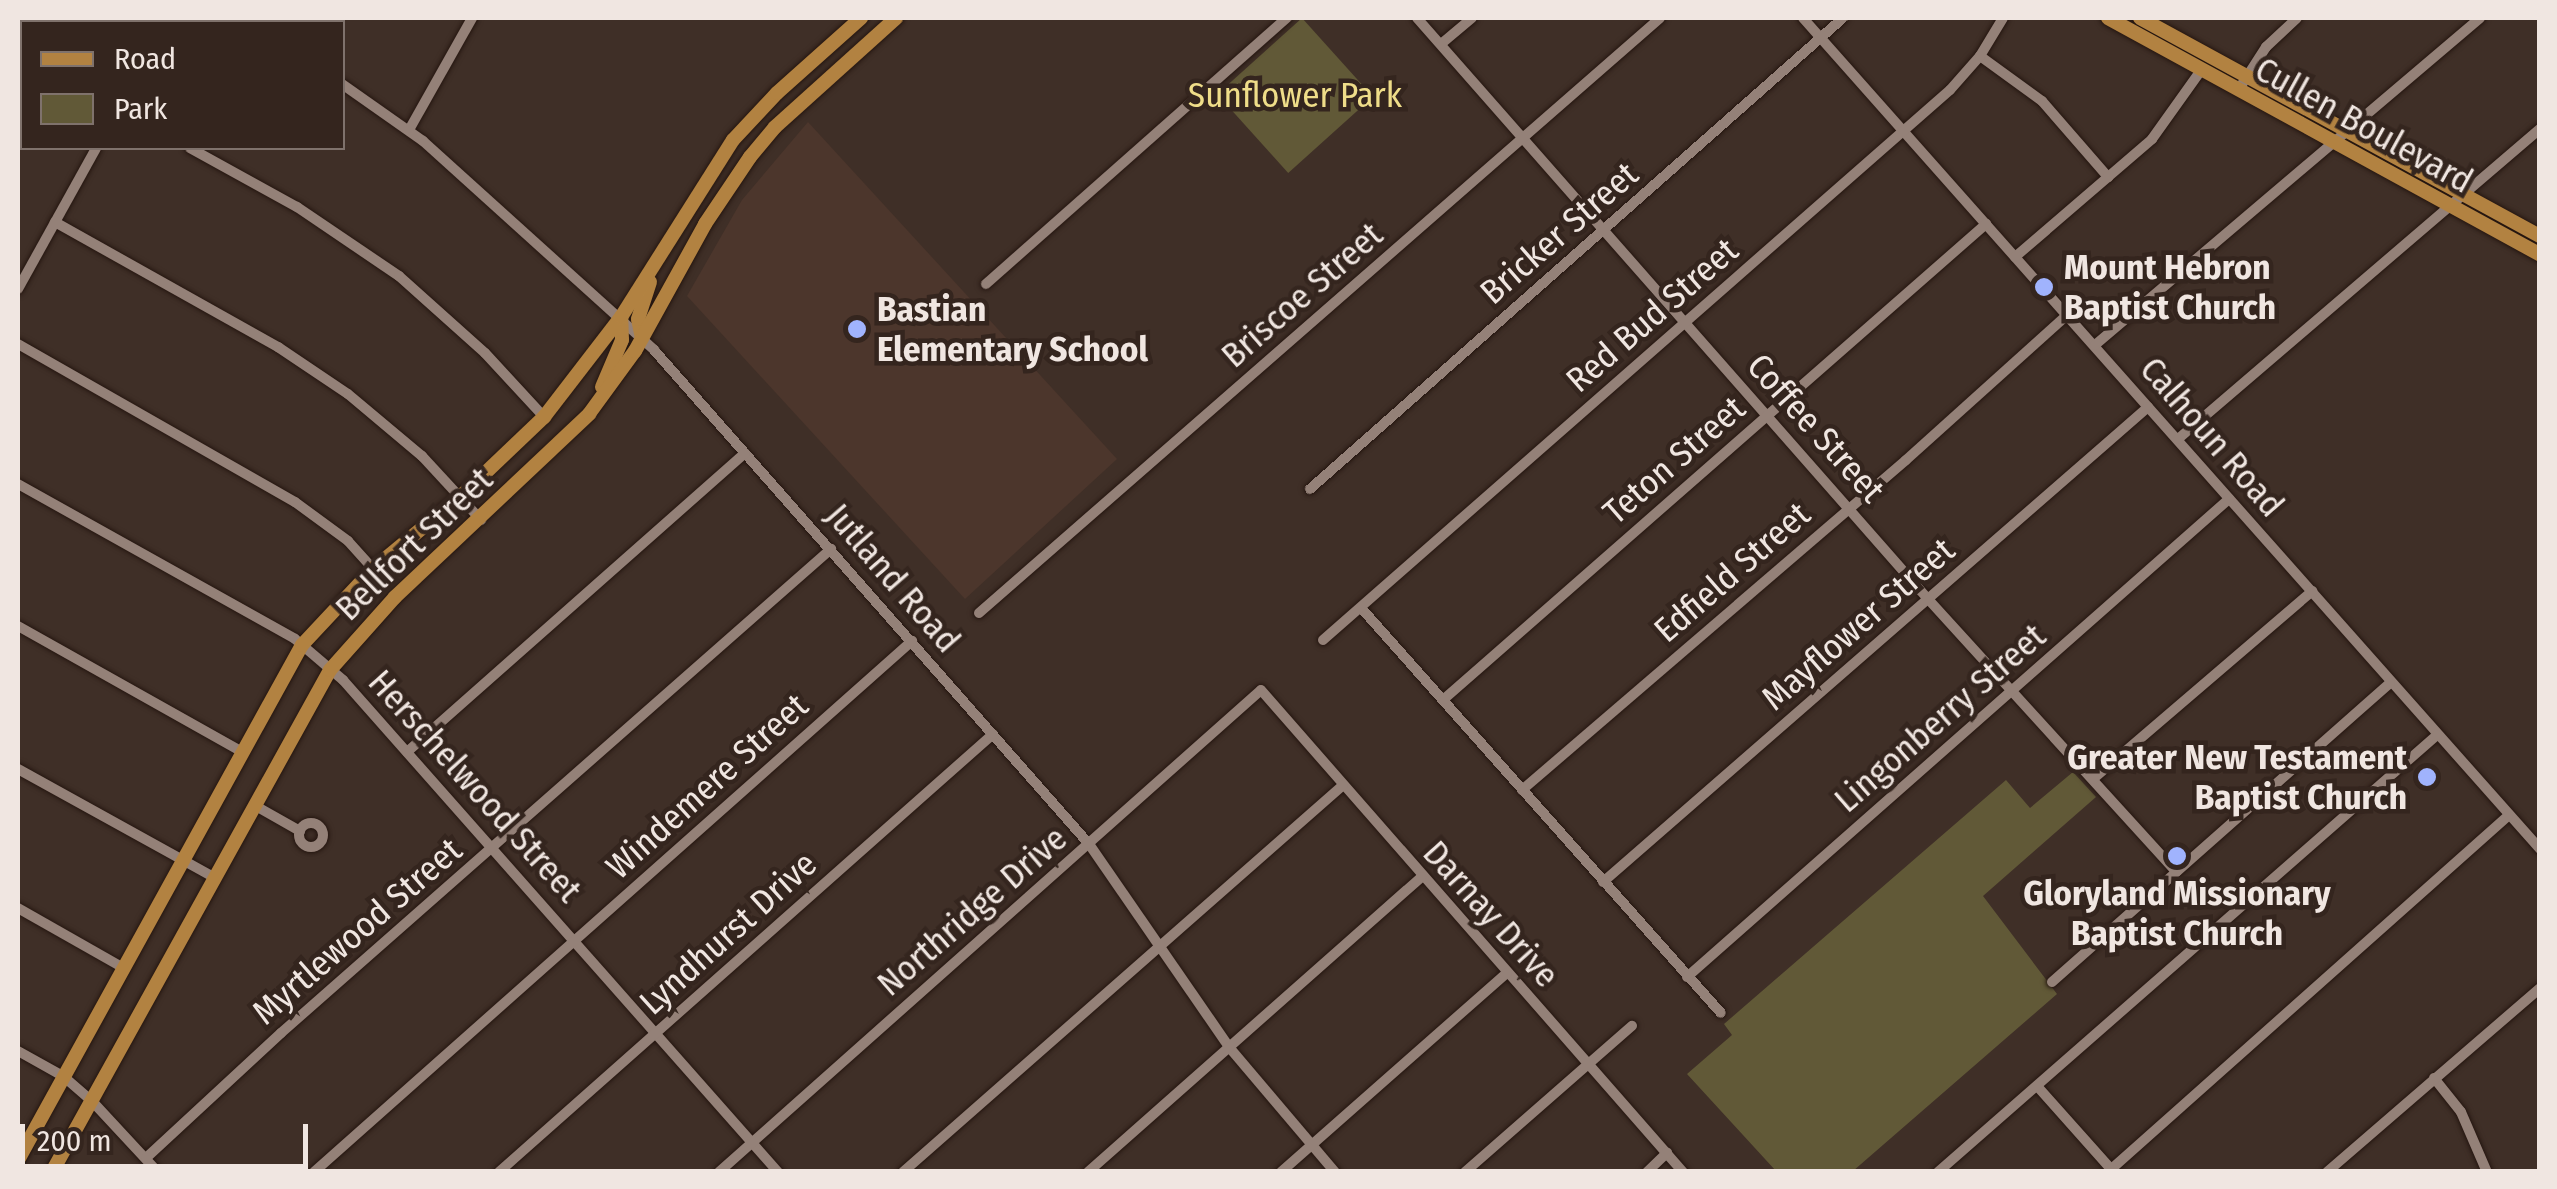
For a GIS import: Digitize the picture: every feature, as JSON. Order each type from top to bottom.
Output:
[{"type":"main road","points":[[861,18],[876,35]]},
{"type":"main road","name":"Bellfort Street","points":[[18,1160],[240,751],[302,645],[373,569],[461,496],[544,417],[620,317],[722,155],[758,111],[861,18]]},
{"type":"main road","name":"Bellfort Street","points":[[52,1172],[330,670],[395,597],[589,414],[642,338],[704,224],[775,127],[896,18]]},
{"type":"main road","name":"Cullen Boulevard","points":[[2108,18],[2142,22],[2243,82],[2346,130],[2540,236]]},
{"type":"main road","name":"Cullen Boulevard","points":[[2243,82],[2333,142],[2540,256]]},
{"type":"main road","points":[[758,111],[775,127]]},
{"type":"main road","points":[[684,213],[704,224]]},
{"type":"main road","points":[[642,338],[638,318],[658,258]]},
{"type":"main road","points":[[589,414],[620,347],[620,317]]},
{"type":"street","points":[[409,130],[472,18]]},
{"type":"street","points":[[986,284],[1287,18]]},
{"type":"street","name":"Coffee Street","points":[[1418,18],[1928,598],[2176,872]]},
{"type":"street","points":[[1441,44],[1472,18]]},
{"type":"street","name":"Briscoe Street","points":[[979,612],[1660,18]]},
{"type":"street","name":"Calhoun Road","points":[[1803,18],[2540,849]]},
{"type":"street","name":"Bricker Street","points":[[1310,489],[1843,18]]},
{"type":"street","name":"Red Bud Street","points":[[1323,640],[1904,132],[1980,56],[2003,18]]},
{"type":"street","points":[[2095,345],[2480,18]]},
{"type":"street","points":[[2243,82],[2291,19]]},
{"type":"street","points":[[1980,56],[2042,101],[2108,177]]},
{"type":"street","points":[[2015,257],[2152,139],[2206,62]]},
{"type":"street","name":"Jutland Road","points":[[345,86],[409,130],[642,338],[1089,844],[1157,948],[1229,1047],[1335,1172]]},
{"type":"street","points":[[2178,439],[2540,129]]},
{"type":"street","points":[[18,289],[95,150]]},
{"type":"street","points":[[194,150],[311,216],[399,276],[485,353],[544,417]]},
{"type":"street","points":[[55,222],[316,371],[384,420],[480,520]]},
{"type":"street","name":"Teton Street","points":[[1444,699],[1986,224]]},
{"type":"street","name":"Edfield Street","points":[[1522,790],[2067,315]]},
{"type":"street","points":[[18,344],[295,502],[348,541],[373,569]]},
{"type":"street","name":"Mayflower Street","points":[[1604,882],[2148,407]]},
{"type":"street","points":[[407,752],[745,453]]},
{"type":"street","name":"Herschelwood Street","points":[[18,484],[302,645],[330,670],[576,939],[778,1172]]},
{"type":"street","name":"Lingonberry Street","points":[[1687,977],[2229,499]]},
{"type":"street","name":"Myrtlewood Street","points":[[146,1158],[831,549]]},
{"type":"street","points":[[2092,779],[2312,591]]},
{"type":"street","points":[[1362,609],[1721,1013]]},
{"type":"street","points":[[18,626],[240,751]]},
{"type":"street","name":"Windemere Street","points":[[314,1172],[912,641]]},
{"type":"street","points":[[2052,982],[2390,683]]},
{"type":"street","name":"Darnay Drive","points":[[1261,690],[1683,1172]]},
{"type":"street","name":"Northridge Drive","points":[[719,1172],[1261,690]]},
{"type":"street","name":"Lyndhurst Drive","points":[[500,1172],[993,734]]},
{"type":"street","points":[[1938,1172],[2437,735]]},
{"type":"street","points":[[18,769],[214,877]]},
{"type":"street","points":[[903,1172],[1342,786]]},
{"type":"street","points":[[254,804],[300,830]]},
{"type":"street","points":[[2038,1086],[2109,1170],[2508,816]]},
{"type":"street","points":[[1088,1172],[1422,877]]},
{"type":"street","points":[[18,908],[122,968]]},
{"type":"street","points":[[1281,1172],[1507,972]]},
{"type":"street","points":[[2330,1170],[2540,988]]},
{"type":"street","points":[[1466,1172],[1632,1026]]},
{"type":"street","points":[[18,1050],[64,1076],[92,1100],[158,1172]]},
{"type":"street","points":[[2434,1078],[2461,1112],[2487,1172]]},
{"type":"street","points":[[1647,1172],[1667,1153]]},
{"type":"shaded area","name":"Bastian Elementary School","points":[[808,122],[1117,459],[965,599],[687,296],[742,200]]},
{"type":"green space","name":"Sunflower Park","points":[[1302,18],[1373,97],[1288,173],[1217,94]]},
{"type":"green space","points":[[2073,772],[2096,797],[1983,896],[2057,994],[1853,1171],[1776,1171],[1687,1074],[1732,1035],[1724,1024],[2006,780],[2030,808]]},
{"type":"place","name":"Mount Hebron Baptist Church","points":[[2044,287]]},
{"type":"place","name":"Bastian Elementary School","points":[[857,329]]},
{"type":"place","name":"Greater New Testament Baptist Church","points":[[2427,777]]},
{"type":"place","name":"Gloryland Missionary Baptist Church","points":[[2177,856]]}]
